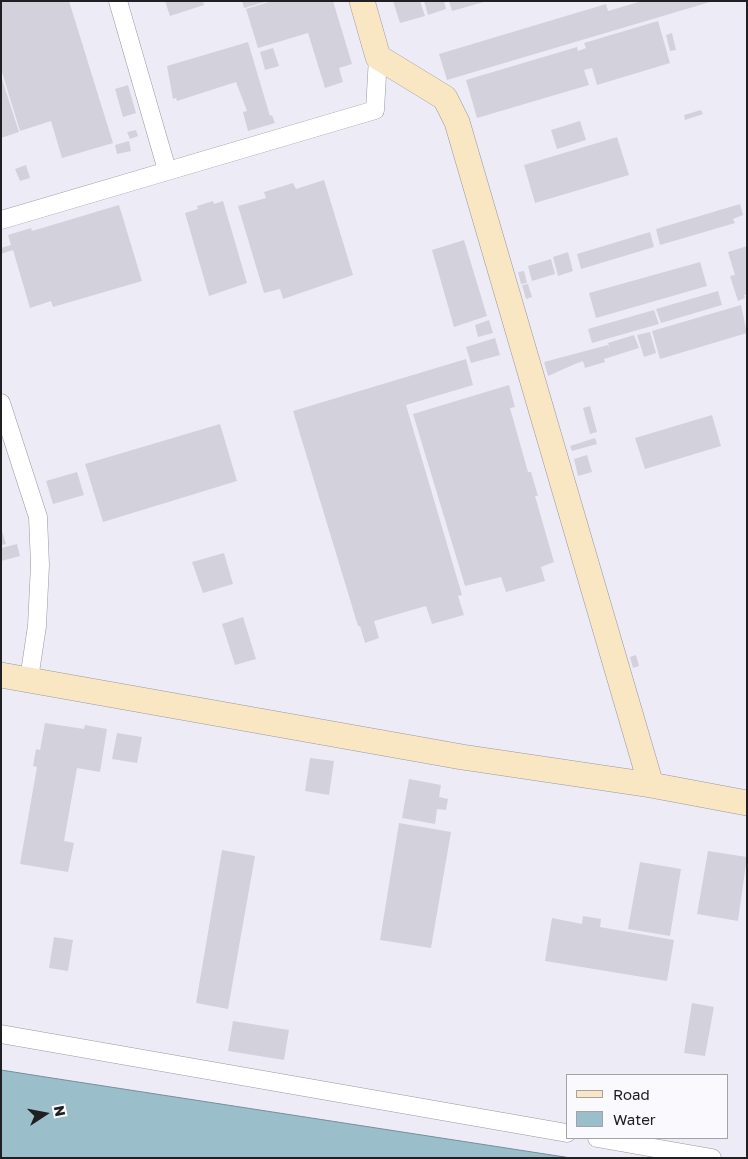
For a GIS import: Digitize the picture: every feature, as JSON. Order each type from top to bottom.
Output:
[{"type":"street","points":[[118,1],[167,170]]},
{"type":"street","points":[[1,220],[375,110],[378,57],[362,1]]},
{"type":"street","points":[[378,57],[445,98],[457,122],[651,785]]},
{"type":"street","points":[[1,404],[38,517],[40,565],[37,626],[29,679]]},
{"type":"street","points":[[1,674],[462,757],[651,785],[747,803]]},
{"type":"street","points":[[1,1034],[566,1132]]},
{"type":"street","points":[[603,1139],[712,1158]]},
{"type":"water","points":[[1,1070],[39,1076],[571,1158],[1,1158]]},
{"type":"building","points":[[1,1],[69,1],[113,143],[62,158],[51,121],[20,131],[1,69]]},
{"type":"building","points":[[165,1],[203,1],[204,5],[170,16]]},
{"type":"building","points":[[242,1],[264,1],[265,2],[244,8]]},
{"type":"building","points":[[272,1],[333,1],[352,64],[339,68],[343,82],[325,88],[308,33],[258,48],[246,9]]},
{"type":"building","points":[[393,1],[420,1],[425,16],[400,23]]},
{"type":"building","points":[[424,1],[444,1],[446,9],[428,15]]},
{"type":"building","points":[[449,1],[484,1],[484,2],[452,11]]},
{"type":"building","points":[[642,1],[710,2],[447,80],[439,54],[606,4],[608,11]]},
{"type":"building","points":[[658,21],[670,63],[597,85],[592,68],[584,70],[589,85],[477,118],[466,80],[577,47],[578,51],[586,48],[584,43]]},
{"type":"building","points":[[672,33],[676,50],[670,51],[666,35]]},
{"type":"building","points":[[248,42],[270,116],[272,115],[275,123],[248,131],[243,112],[247,111],[236,82],[177,101],[176,98],[173,99],[167,66]]},
{"type":"building","points":[[273,48],[279,66],[265,70],[260,52]]},
{"type":"building","points":[[1,76],[19,132],[1,138]]},
{"type":"building","points":[[128,85],[136,113],[123,117],[115,89]]},
{"type":"building","points":[[701,110],[703,114],[685,120],[684,115]]},
{"type":"building","points":[[580,121],[586,140],[557,149],[551,130]]},
{"type":"building","points":[[136,130],[138,136],[130,139],[127,132]]},
{"type":"building","points":[[617,137],[629,175],[535,203],[524,165]]},
{"type":"building","points":[[129,141],[131,151],[117,154],[115,145]]},
{"type":"building","points":[[26,165],[30,178],[20,181],[15,169]]},
{"type":"building","points":[[324,180],[353,275],[283,299],[280,289],[264,293],[238,206],[266,198],[264,192],[293,183],[296,189]]},
{"type":"building","points":[[213,201],[214,204],[223,201],[247,283],[209,296],[185,213],[198,209],[197,206]]},
{"type":"building","points":[[740,204],[743,215],[733,219],[735,223],[660,245],[656,229]]},
{"type":"building","points":[[119,205],[142,281],[53,307],[51,301],[30,308],[13,250],[1,254],[1,248],[11,245],[8,235],[31,228],[32,231]]},
{"type":"building","points":[[650,232],[654,247],[581,269],[577,254]]},
{"type":"building","points":[[464,240],[487,316],[454,327],[432,250]]},
{"type":"building","points":[[747,246],[747,294],[744,295],[745,298],[738,301],[730,276],[735,275],[728,252]]},
{"type":"building","points":[[568,252],[573,271],[558,276],[553,257]]},
{"type":"building","points":[[551,259],[555,274],[532,281],[528,266]]},
{"type":"building","points":[[700,262],[707,286],[596,318],[589,293]]},
{"type":"building","points":[[524,271],[527,283],[521,284],[518,272]]},
{"type":"building","points":[[528,284],[532,297],[526,299],[522,285]]},
{"type":"building","points":[[718,291],[722,305],[661,323],[656,309]]},
{"type":"building","points":[[741,305],[747,333],[660,359],[652,331]]},
{"type":"building","points":[[654,310],[659,324],[592,343],[588,329]]},
{"type":"building","points":[[489,320],[493,333],[478,337],[475,325]]},
{"type":"building","points":[[650,332],[656,353],[644,357],[637,335]]},
{"type":"building","points":[[634,335],[639,348],[604,359],[605,362],[585,368],[583,361],[548,376],[544,362],[608,345],[610,350],[608,343]]},
{"type":"building","points":[[495,338],[500,355],[471,363],[466,347]]},
{"type":"building","points":[[466,359],[473,385],[406,405],[462,595],[458,596],[464,615],[432,624],[426,606],[374,621],[379,638],[365,643],[360,626],[358,626],[293,411]]},
{"type":"building","points":[[509,385],[515,407],[510,408],[528,472],[531,472],[538,496],[535,496],[554,562],[541,567],[545,581],[506,592],[501,577],[465,586],[413,414]]},
{"type":"building","points":[[590,406],[597,432],[590,434],[583,408]]},
{"type":"building","points":[[712,415],[721,446],[645,469],[635,438]]},
{"type":"building","points":[[220,424],[237,481],[103,522],[85,464]]},
{"type":"building","points":[[595,438],[597,444],[572,451],[570,446]]},
{"type":"building","points":[[587,455],[592,472],[578,476],[574,459]]},
{"type":"building","points":[[77,472],[84,495],[53,504],[46,481]]},
{"type":"building","points":[[1,528],[6,544],[1,545]]},
{"type":"building","points":[[17,544],[20,556],[1,561],[1,548]]},
{"type":"building","points":[[224,553],[233,584],[203,593],[192,562]]},
{"type":"building","points":[[243,617],[256,659],[235,665],[222,624]]},
{"type":"building","points":[[636,655],[639,666],[633,668],[630,657]]},
{"type":"building","points":[[45,723],[84,729],[85,725],[107,729],[100,772],[77,768],[64,841],[74,843],[68,872],[20,864],[37,767],[33,766],[36,749],[40,750]]},
{"type":"building","points":[[117,733],[142,737],[137,763],[112,759]]},
{"type":"building","points":[[310,758],[334,761],[329,795],[305,791]]},
{"type":"building","points":[[409,779],[441,785],[439,797],[448,799],[446,810],[437,809],[435,824],[402,818]]},
{"type":"building","points":[[399,823],[451,832],[431,948],[380,940]]},
{"type":"building","points":[[222,850],[255,856],[228,1009],[196,1003]]},
{"type":"building","points":[[708,851],[747,857],[738,921],[697,914]]},
{"type":"building","points":[[640,862],[681,869],[670,936],[628,929]]},
{"type":"building","points":[[583,916],[601,919],[600,927],[674,940],[667,981],[545,961],[552,918],[582,924]]},
{"type":"building","points":[[54,937],[73,940],[68,971],[49,968]]},
{"type":"building","points":[[692,1003],[714,1007],[705,1056],[684,1053]]},
{"type":"building","points":[[233,1021],[289,1030],[284,1060],[228,1051]]}]
